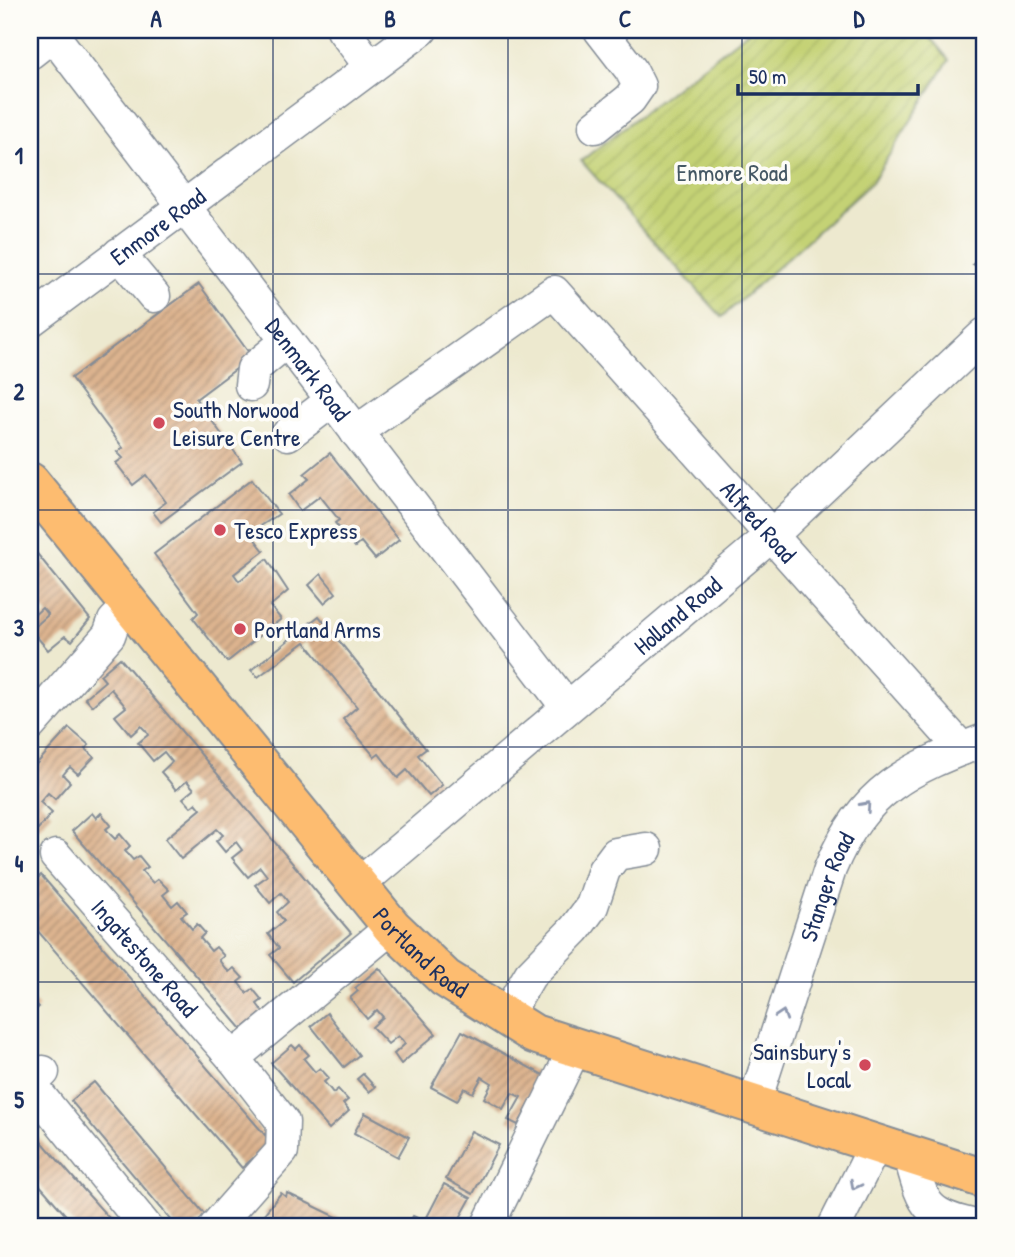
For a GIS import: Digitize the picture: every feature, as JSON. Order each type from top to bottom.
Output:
[{"type":"main road","name":"Portland Road","points":[[30,482],[119,620],[358,885],[392,927],[445,978],[534,1034],[985,1179]]},
{"type":"street","points":[[343,30],[371,67]]},
{"type":"street","name":"Enmore Road","points":[[30,321],[421,30]]},
{"type":"street","points":[[595,127],[630,99],[639,86],[631,70],[600,30]]},
{"type":"street","name":"Denmark Road","points":[[44,39],[183,206],[567,707]]},
{"type":"street","points":[[119,254],[154,296]]},
{"type":"street","name":"Alfred Road","points":[[356,432],[554,292],[771,536],[974,744]]},
{"type":"street","name":"Holland Road","points":[[358,885],[771,536],[985,334]]},
{"type":"street","points":[[250,385],[253,369],[286,341]]},
{"type":"street","points":[[288,434],[333,400]]},
{"type":"street","points":[[30,725],[119,620]]},
{"type":"street","name":"Stanger Road","points":[[754,1104],[830,869],[846,832],[868,803],[900,776],[974,744]]},
{"type":"street","points":[[506,1016],[530,975],[575,929],[592,906],[604,870],[616,854],[646,849]]},
{"type":"street","name":"Ingatestone Road","points":[[56,856],[233,1058],[283,1122],[282,1151],[217,1227]]},
{"type":"street","points":[[233,1058],[392,927]]},
{"type":"street","points":[[487,1227],[575,1048]]},
{"type":"street","points":[[35,1082],[146,1227]]},
{"type":"street","points":[[834,1227],[893,1148],[927,1206],[940,1216],[980,1227]]},
{"type":"green space","name":"Enmore Road","points":[[750,30],[924,30],[949,60],[872,182],[722,317],[581,161]]},
{"type":"building","points":[[30,251],[40,264],[39,276],[30,283]]},
{"type":"building","points":[[985,253],[985,271],[973,264]]},
{"type":"building","name":"South Norwood Leisure Centre","points":[[199,284],[252,357],[196,399],[242,462],[161,522],[153,512],[166,502],[146,475],[133,485],[116,463],[123,458],[117,452],[123,448],[71,378]]},
{"type":"building","points":[[330,453],[399,540],[375,559],[361,542],[355,547],[335,523],[339,520],[320,496],[300,511],[289,495],[309,479],[304,474]]},
{"type":"building","points":[[252,479],[279,514],[250,533],[264,551],[234,574],[239,581],[267,559],[288,591],[270,606],[281,619],[227,662],[193,618],[198,613],[154,554]]},
{"type":"building","points":[[30,545],[90,619],[72,641],[65,636],[48,650],[31,630],[48,615],[42,608],[30,619]]},
{"type":"building","points":[[321,574],[336,593],[324,603],[309,585]]},
{"type":"building","points":[[319,616],[426,749],[418,755],[442,785],[429,796],[407,770],[398,778],[379,754],[375,757],[343,719],[357,707],[305,642],[258,677],[251,670]]},
{"type":"building","points":[[120,658],[351,933],[293,982],[270,955],[279,948],[268,934],[284,921],[277,912],[288,902],[281,893],[270,903],[255,885],[267,876],[260,867],[248,877],[232,858],[242,850],[236,842],[225,852],[216,841],[223,835],[217,829],[181,859],[165,839],[201,809],[196,803],[191,807],[183,798],[194,789],[187,781],[176,790],[161,772],[172,762],[164,752],[153,761],[138,743],[148,735],[146,731],[141,726],[131,735],[115,716],[126,707],[111,689],[92,706],[85,698],[105,681],[100,675]]},
{"type":"building","points":[[69,728],[89,745],[85,749],[94,757],[78,774],[70,767],[63,775],[70,782],[55,799],[48,793],[40,802],[52,813],[38,829],[30,822],[30,771]]},
{"type":"building","points":[[92,813],[96,818],[101,813],[111,825],[106,829],[111,835],[115,839],[120,834],[130,846],[125,851],[133,860],[139,856],[148,867],[142,871],[149,879],[153,883],[158,879],[169,890],[163,895],[172,906],[178,901],[187,912],[181,916],[192,929],[197,924],[205,933],[200,938],[211,951],[216,947],[224,956],[219,960],[225,968],[229,972],[234,968],[243,978],[238,982],[244,990],[247,993],[253,989],[262,1000],[257,1004],[263,1012],[242,1029],[72,831]]},
{"type":"building","points":[[41,875],[271,1142],[242,1168],[30,922],[30,885]]},
{"type":"building","points":[[379,968],[436,1034],[401,1064],[394,1054],[405,1044],[402,1040],[398,1036],[388,1044],[372,1027],[383,1017],[377,1010],[367,1019],[350,998],[358,991],[355,988]]},
{"type":"building","points":[[30,997],[39,1007],[30,1015]]},
{"type":"building","points":[[327,1013],[359,1055],[344,1067],[311,1026]]},
{"type":"building","points":[[462,1031],[545,1076],[518,1125],[508,1120],[521,1097],[512,1093],[503,1109],[484,1098],[492,1083],[482,1077],[473,1093],[464,1088],[457,1101],[431,1087]]},
{"type":"building","points":[[292,1045],[296,1049],[300,1045],[309,1055],[304,1059],[315,1072],[320,1068],[329,1078],[324,1082],[333,1093],[338,1089],[348,1100],[343,1104],[349,1111],[329,1129],[271,1063]]},
{"type":"building","points":[[363,1074],[375,1087],[369,1092],[357,1079]]},
{"type":"building","points":[[94,1082],[207,1217],[194,1227],[177,1227],[71,1101]]},
{"type":"building","points":[[365,1113],[409,1137],[398,1157],[354,1133]]},
{"type":"building","points":[[30,1128],[117,1227],[76,1227],[30,1174]]},
{"type":"building","points":[[471,1131],[499,1145],[473,1194],[446,1179]]},
{"type":"building","points":[[444,1184],[471,1198],[455,1227],[447,1227],[427,1217]]},
{"type":"building","points":[[281,1193],[286,1197],[287,1193],[343,1220],[339,1227],[288,1227],[264,1214]]},
{"type":"building","points":[[413,1216],[437,1227],[407,1227]]},
{"type":"place","name":"South Norwood Leisure Centre","points":[[159,423]]},
{"type":"place","name":"Tesco Express","points":[[220,530]]},
{"type":"place","name":"Portland Arms","points":[[240,629]]},
{"type":"place","name":"Sainsbury's Local","points":[[865,1065]]}]
